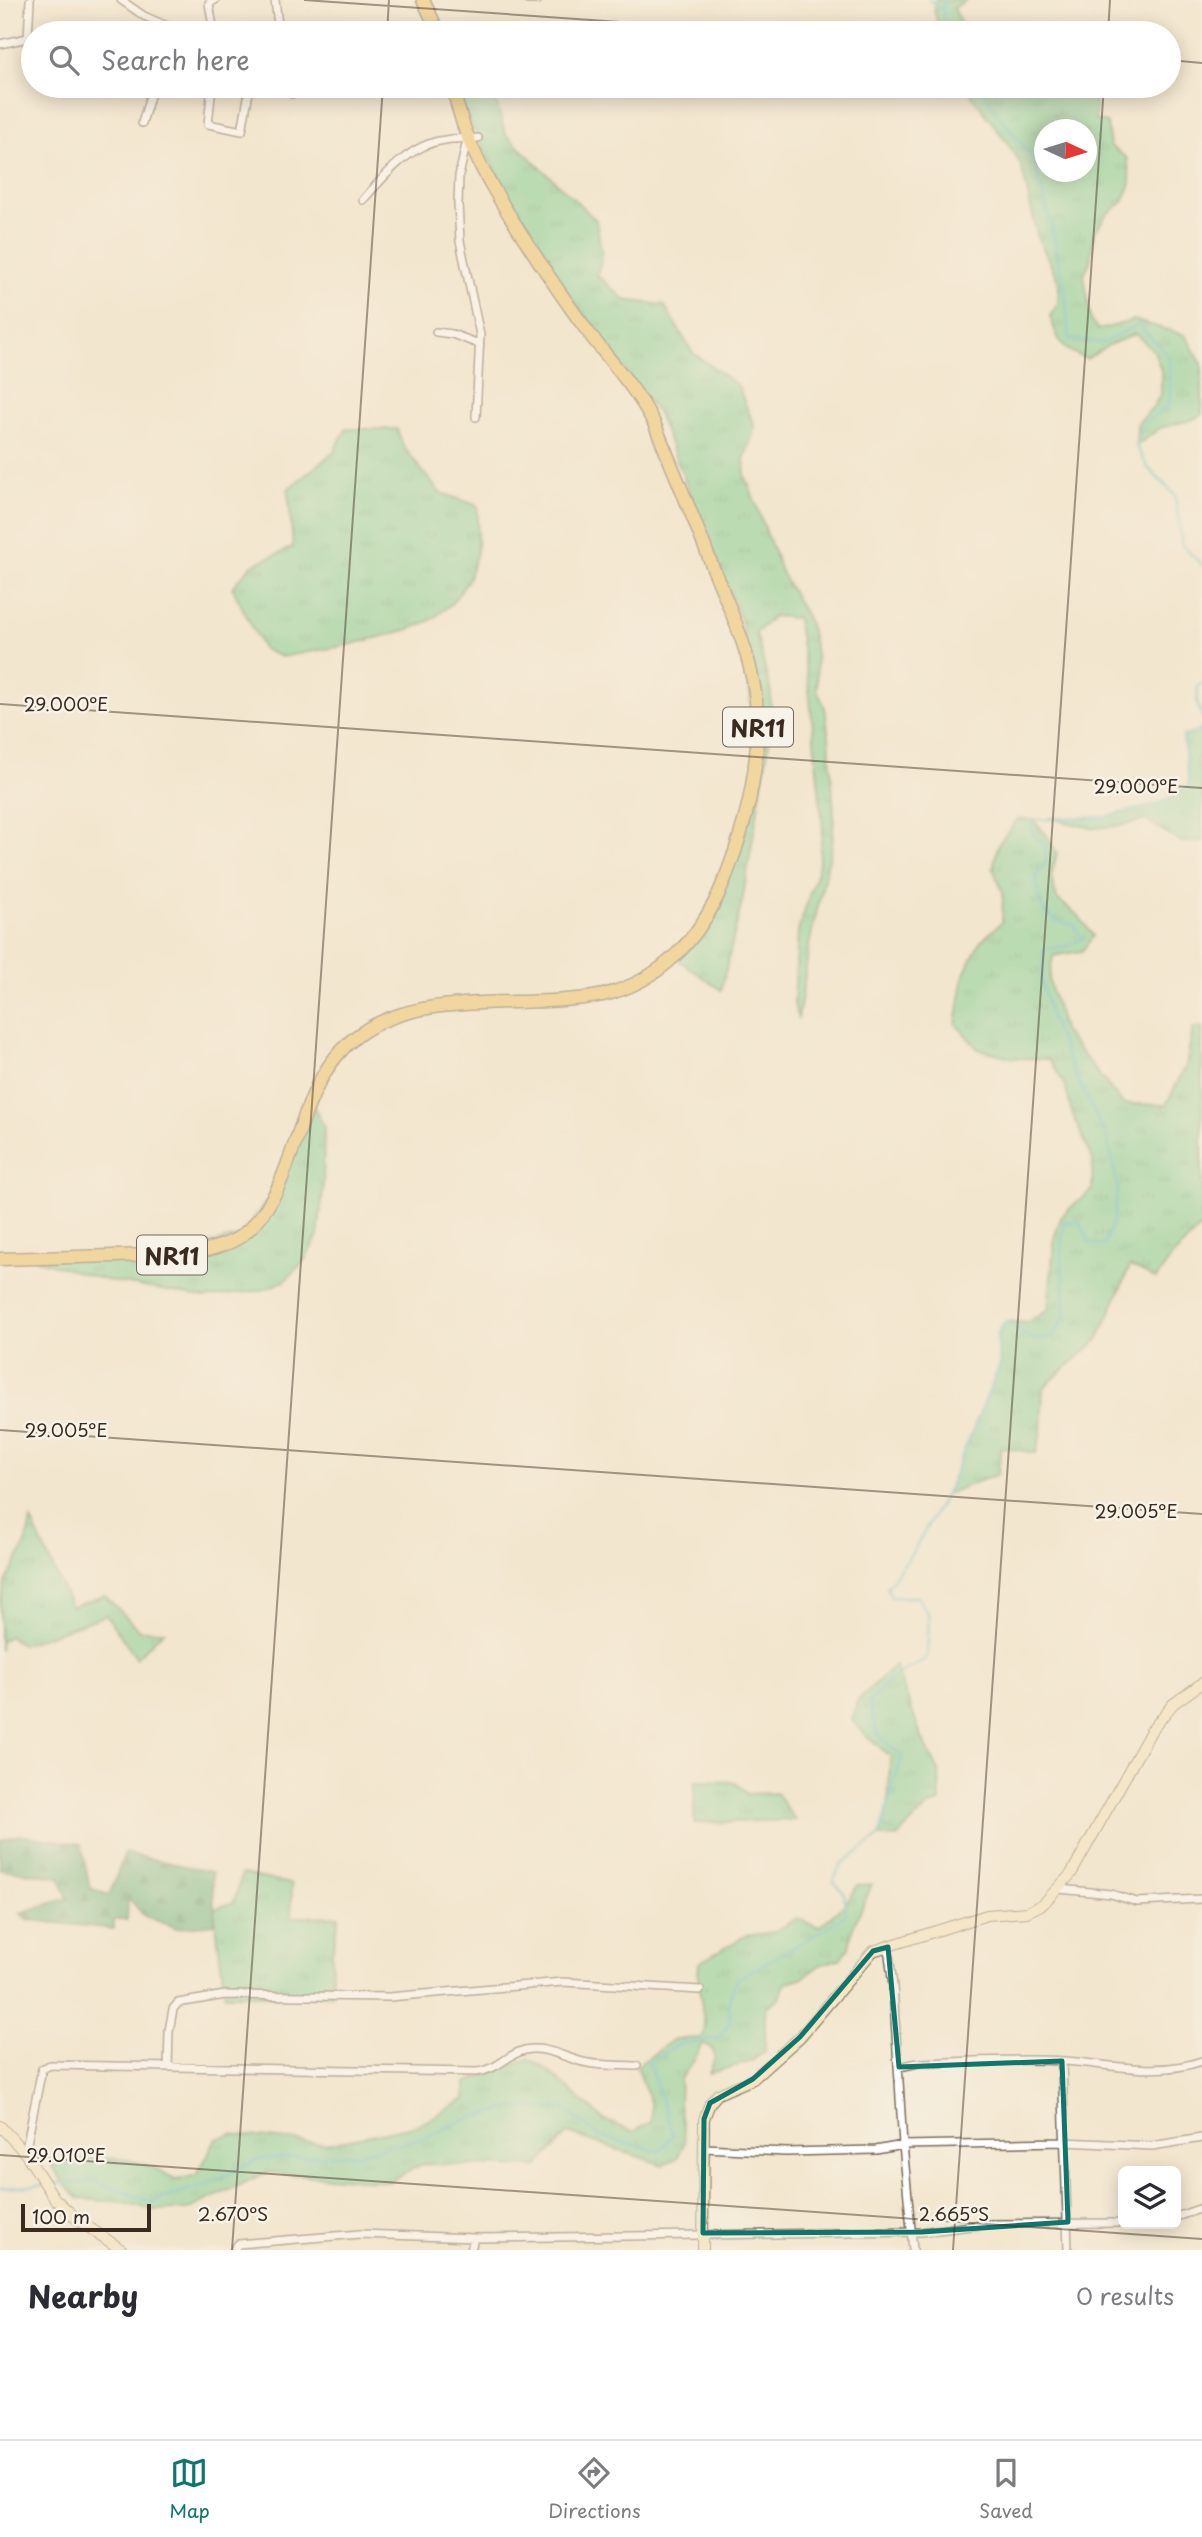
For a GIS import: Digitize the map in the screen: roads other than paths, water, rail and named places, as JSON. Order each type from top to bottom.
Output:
[{"type":"highway","points":[[423,0],[433,21]]},
{"type":"highway","name":"NR11","points":[[0,1259],[190,1254],[213,1248],[240,1236],[261,1214],[280,1183],[290,1150],[318,1082],[329,1064],[357,1037],[392,1017],[408,1013],[453,1006],[564,1000],[606,994],[631,986],[649,976],[692,940],[709,914],[740,839],[756,762],[757,709],[745,646],[654,423],[644,404],[541,265],[480,168],[457,98]]},
{"type":"street","points":[[29,21],[30,0]]},
{"type":"street","points":[[121,0],[153,21]]},
{"type":"street","points":[[212,21],[209,3],[215,0]]},
{"type":"street","points":[[275,0],[278,21]]},
{"type":"street","points":[[527,0],[538,0]]},
{"type":"street","points":[[0,44],[21,40]]},
{"type":"street","points":[[142,123],[149,98]]},
{"type":"street","points":[[211,98],[208,124],[242,131],[248,98]]},
{"type":"street","points":[[363,200],[393,166],[414,151],[442,140],[472,139],[459,176],[459,216],[460,241],[476,310],[479,344],[476,416]]},
{"type":"street","points":[[436,332],[452,334],[479,344]]},
{"type":"street","points":[[702,2250],[706,2110],[718,2094],[753,2079],[775,2061],[800,2037],[873,1951],[987,1915],[1036,1909],[1059,1889],[1071,1874],[1151,1731],[1173,1704],[1202,1683]]},
{"type":"street","points":[[1059,1889],[1111,1894],[1137,1902],[1202,1899]]},
{"type":"street","points":[[888,1947],[913,2250]]},
{"type":"street","points":[[167,2067],[173,2009],[178,2003],[225,1995],[389,1997],[563,1982],[700,1990]]},
{"type":"street","points":[[25,2153],[42,2069],[50,2065],[477,2072],[491,2071],[525,2050],[538,2049],[586,2063],[637,2066]]},
{"type":"street","points":[[899,2067],[918,2063],[1062,2061],[1147,2069],[1180,2068],[1202,2061]]},
{"type":"street","points":[[1062,2061],[1069,2250]]},
{"type":"street","points":[[0,2126],[25,2153],[47,2189],[78,2220],[122,2250]]},
{"type":"street","points":[[704,2148],[786,2152],[876,2150],[903,2145],[1064,2142],[1152,2146],[1202,2138]]},
{"type":"street","points":[[1181,2215],[1202,2208]]},
{"type":"street","points":[[234,2250],[239,2244],[360,2234],[474,2238],[911,2232],[988,2224],[1118,2223]]},
{"type":"street","points":[[471,2250],[474,2238]]},
{"type":"waterway","points":[[929,0],[943,9]]},
{"type":"waterway","points":[[944,0],[944,21]]},
{"type":"waterway","points":[[987,98],[1033,159],[1052,228],[1066,299],[1069,339],[1103,343],[1138,324],[1169,357],[1170,404],[1143,424],[1136,446],[1148,468],[1175,495],[1182,545],[1202,565]]},
{"type":"waterway","points":[[1202,684],[1198,686],[1197,703],[1202,716]]},
{"type":"waterway","points":[[50,2184],[94,2181],[152,2202],[207,2184],[259,2159],[356,2154],[425,2138],[463,2120],[514,2107],[564,2109],[601,2137],[660,2151],[673,2134],[649,2063],[676,2045],[718,2038],[730,2023],[729,1999],[737,1979],[825,1929],[846,1914],[844,1893],[833,1881],[841,1864],[879,1837],[902,1757],[877,1733],[869,1702],[892,1678],[927,1658],[929,1616],[918,1597],[891,1597],[887,1587],[912,1553],[946,1494],[1000,1365],[997,1334],[1006,1321],[1031,1339],[1052,1338],[1066,1315],[1061,1246],[1064,1221],[1080,1222],[1090,1243],[1104,1245],[1113,1221],[1118,1187],[1108,1141],[1051,1018],[1041,979],[1044,949],[1068,946],[1082,939],[1074,925],[1054,919],[1041,904],[1036,876],[1046,862],[1046,846],[1032,833],[1033,820],[1106,817],[1161,803],[1189,786],[1183,736],[1200,731],[1202,726]]},
{"type":"waterway","points":[[0,2188],[44,2185]]}]
